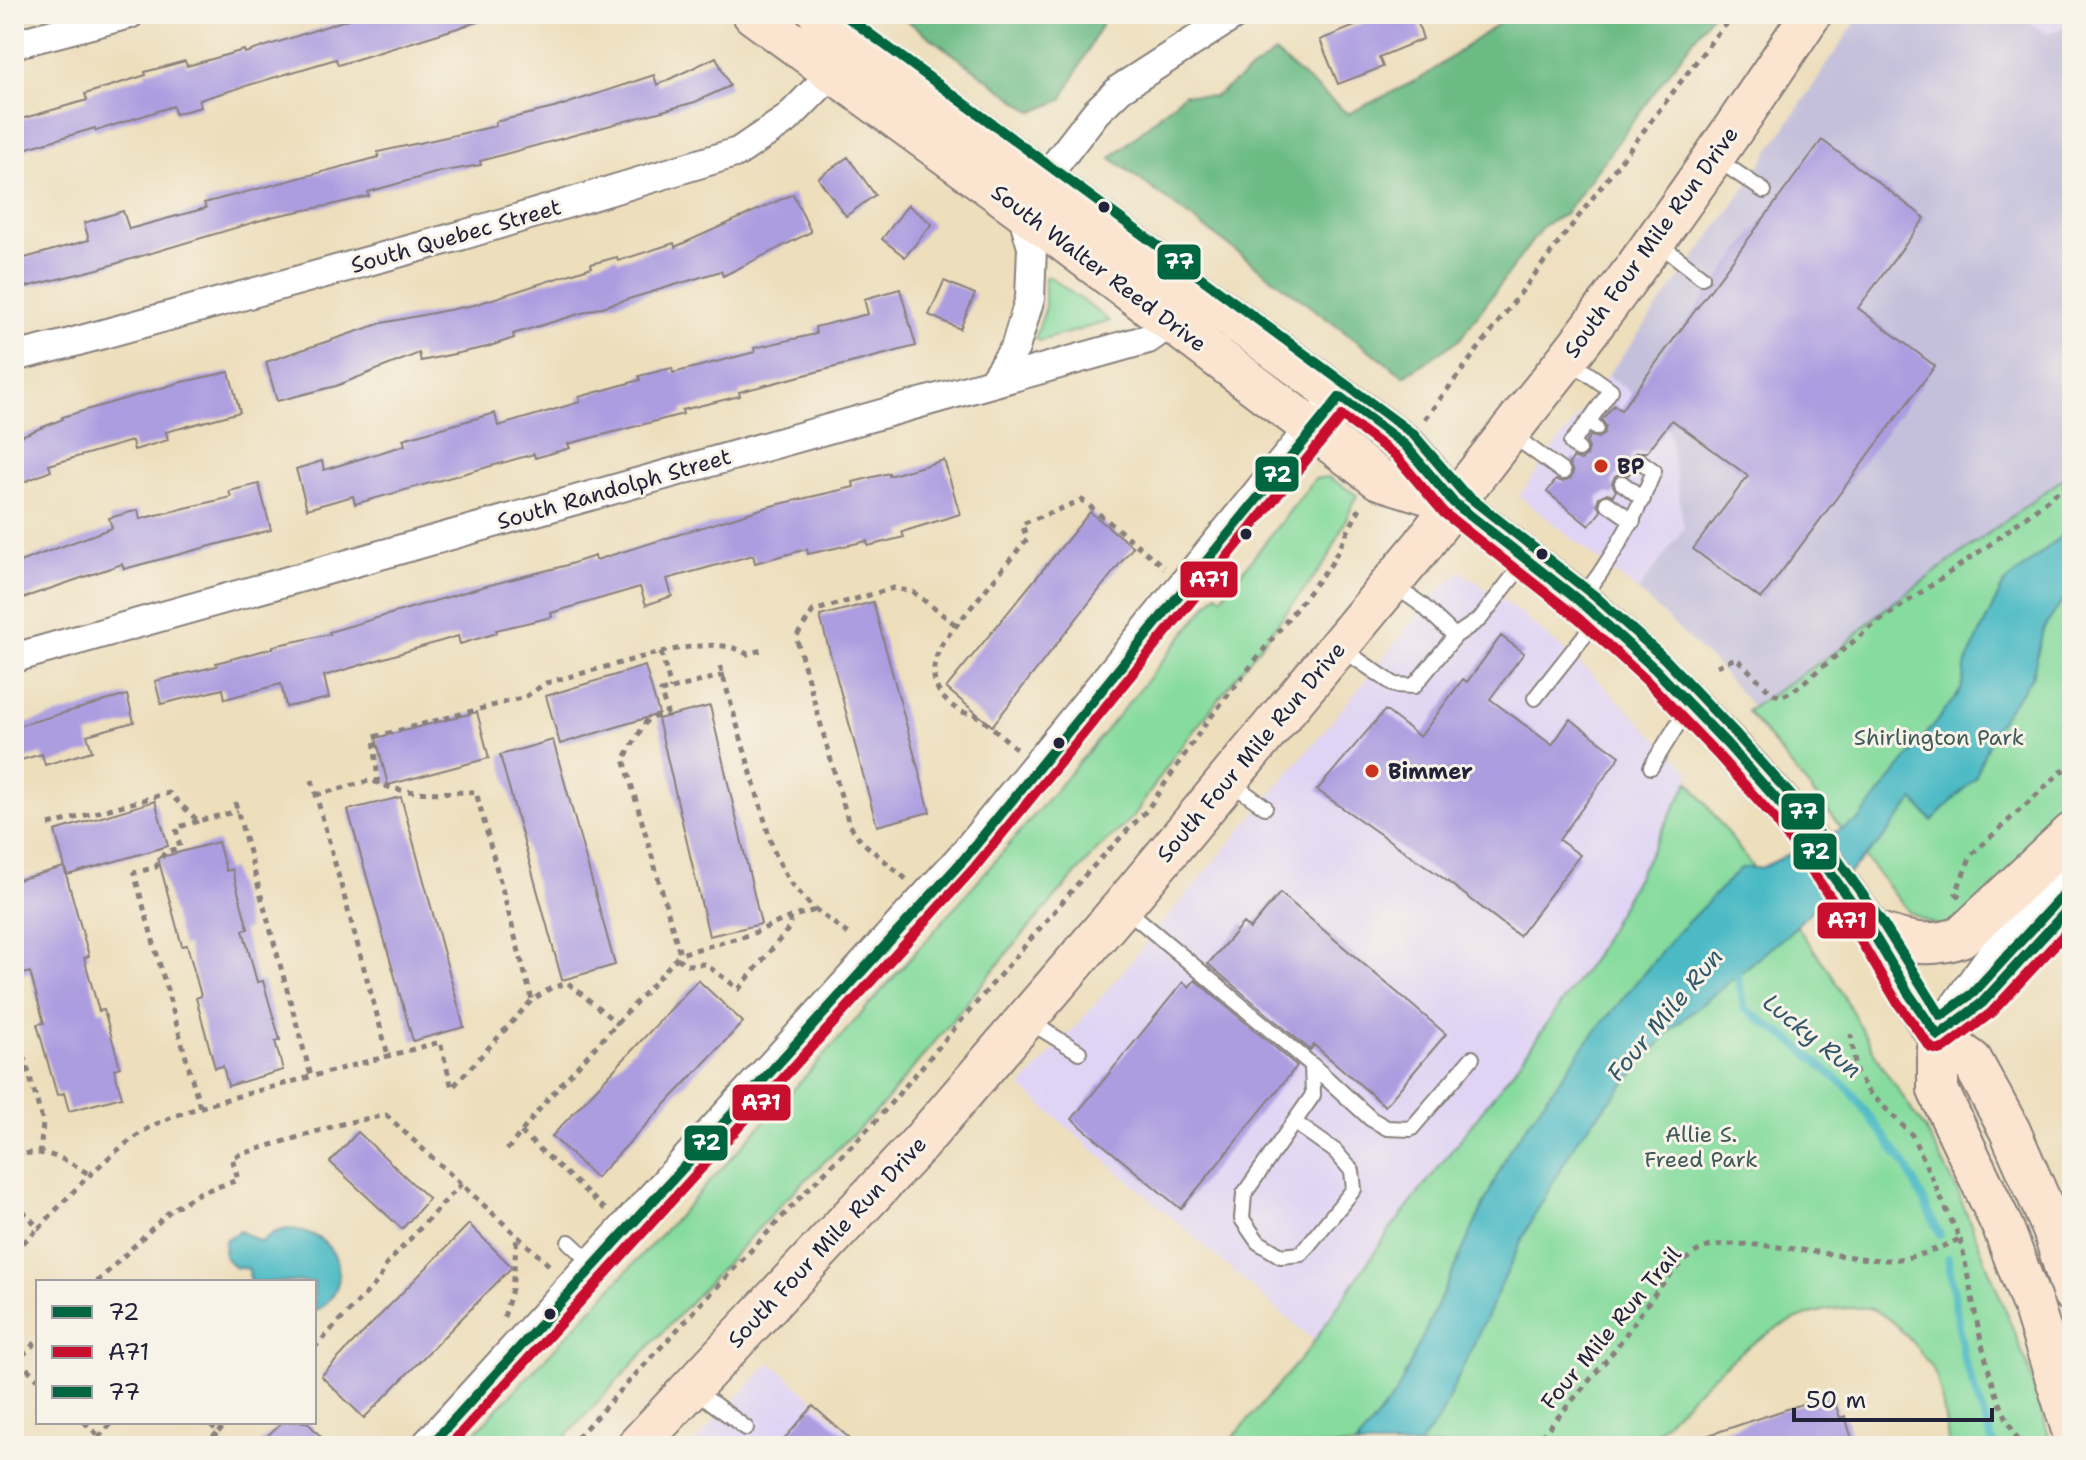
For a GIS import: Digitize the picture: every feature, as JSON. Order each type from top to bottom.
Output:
[{"type":"main road","name":"South Walter Reed Drive","points":[[753,14],[833,73],[1197,291],[1405,445],[1453,502],[1590,610],[1690,705],[1785,809],[1876,934],[1938,1036],[1972,1061],[2010,1131],[2053,1230],[2072,1292]]},
{"type":"main road","name":"South Walter Reed Drive","points":[[819,14],[861,45],[1033,194],[1172,322],[1379,479],[1453,502]]},
{"type":"main road","name":"South Four Mile Run Drive","points":[[637,1446],[920,1143],[1123,906],[1423,545],[1715,158],[1811,14]]},
{"type":"main road","points":[[1876,934],[1925,945],[1938,945],[1961,937],[2072,833]]},
{"type":"main road","points":[[1938,1036],[1938,1090],[2004,1230],[2068,1405]]},
{"type":"street","points":[[14,44],[130,14]]},
{"type":"street","points":[[992,382],[1015,348],[1030,298],[1033,194],[1096,112],[1121,88],[1236,14]]},
{"type":"street","name":"South Quebec Street","points":[[14,357],[463,235],[738,152],[787,119],[861,45]]},
{"type":"street","name":"South Randolph Street","points":[[14,658],[1148,339],[1172,322],[1197,291]]},
{"type":"street","points":[[430,1446],[965,858],[1340,397]]},
{"type":"street","points":[[1938,1036],[2072,848]]},
{"type":"street","points":[[1938,1036],[1982,1003],[2072,905]]},
{"type":"lane","points":[[1715,158],[1764,191]]},
{"type":"lane","points":[[1655,240],[1702,277]]},
{"type":"lane","points":[[1509,432],[1559,469],[1592,424],[1611,390],[1567,358]]},
{"type":"lane","points":[[1535,698],[1590,610],[1608,565],[1643,499],[1654,471],[1640,461]]},
{"type":"lane","points":[[1622,483],[1643,499]]},
{"type":"lane","points":[[1607,503],[1633,521]]},
{"type":"lane","points":[[1338,647],[1395,685],[1414,686],[1455,636],[1480,619],[1527,560]]},
{"type":"lane","points":[[1391,583],[1422,605],[1455,636]]},
{"type":"lane","points":[[1651,767],[1690,705]]},
{"type":"lane","points":[[1228,780],[1265,807]]},
{"type":"lane","points":[[1123,906],[1312,1065],[1371,1119],[1387,1128],[1411,1129],[1472,1058]]},
{"type":"lane","points":[[1026,1019],[1079,1052]]},
{"type":"lane","points":[[1294,1122],[1335,1151],[1352,1171],[1354,1189],[1301,1254],[1281,1256],[1258,1242],[1242,1219],[1244,1194],[1294,1122],[1313,1095],[1312,1065]]},
{"type":"lane","points":[[569,1242],[596,1267]]},
{"type":"lane","points":[[692,1387],[746,1428]]},
{"type":"path","points":[[1427,417],[1717,34],[1736,14]]},
{"type":"path","points":[[1717,666],[1736,658],[1780,697],[1793,691],[1871,627],[1989,545],[2072,481]]},
{"type":"path","points":[[569,1446],[809,1188],[874,1123],[1086,874],[1147,810],[1206,723],[1331,564],[1365,498]]},
{"type":"path","points":[[1017,749],[975,714],[963,713],[938,694],[933,676],[936,653],[1027,539],[1022,524],[1082,500],[1166,568]]},
{"type":"path","points":[[908,881],[861,841],[849,824],[796,637],[813,611],[894,588],[913,592],[956,625]]},
{"type":"path","points":[[378,784],[374,737],[525,697],[546,683],[661,652],[719,646],[747,654],[762,650]]},
{"type":"path","points":[[661,652],[671,689]]},
{"type":"path","points":[[720,666],[773,849],[788,880],[816,910],[856,940]]},
{"type":"path","points":[[724,675],[661,692],[667,713],[647,720],[624,759],[678,956],[687,965],[705,964],[739,989],[790,927],[790,917]]},
{"type":"path","points":[[1956,893],[1971,855],[2072,762]]},
{"type":"path","points":[[312,780],[388,1055]]},
{"type":"path","points":[[316,795],[372,780],[413,792],[476,792],[532,1000]]},
{"type":"path","points":[[49,825],[169,793],[198,821]]},
{"type":"path","points":[[235,802],[311,1076]]},
{"type":"path","points":[[200,1107],[134,873],[156,867],[165,852],[180,848],[176,828],[238,811]]},
{"type":"path","points":[[507,1150],[546,1101],[678,956],[749,935],[790,917],[816,910]]},
{"type":"path","points":[[14,1251],[120,1149],[150,1127],[200,1107],[440,1042],[452,1088],[532,1000],[551,988],[568,983],[618,1024]]},
{"type":"path","points":[[14,1021],[43,1123],[40,1153]]},
{"type":"path","points":[[1851,1034],[1856,1071],[1867,1090],[1912,1135],[1960,1239],[1980,1336],[1992,1377],[2012,1431],[2022,1446]]},
{"type":"path","points":[[99,1280],[171,1210],[199,1193],[238,1180],[232,1157],[345,1123],[386,1115],[555,1270]]},
{"type":"path","points":[[521,1132],[608,1212]]},
{"type":"path","points":[[14,1156],[40,1153],[64,1157],[90,1175]]},
{"type":"path","points":[[316,1346],[379,1280],[386,1265],[461,1184]]},
{"type":"path","points":[[14,1202],[39,1228]]},
{"type":"path","points":[[501,1327],[512,1289],[517,1236]]},
{"type":"path","name":"Four Mile Run Trail","points":[[1533,1446],[1614,1351],[1681,1263],[1698,1250],[1713,1244],[1746,1245],[1889,1260],[1919,1256],[1960,1239]]},
{"type":"path","points":[[36,1342],[16,1362],[36,1377]]},
{"type":"path","points":[[86,1424],[99,1436]]},
{"type":"path","points":[[90,1446],[111,1424]]},
{"type":"path","points":[[210,1424],[218,1432]]},
{"type":"path","points":[[204,1446],[226,1424]]},
{"type":"shaded area","points":[[1861,14],[2017,14],[2046,33],[2072,26],[2072,472],[1877,615],[1823,666],[1752,707],[1717,666],[1638,591],[1684,528],[1669,431],[1656,412],[1608,375],[1732,207]]},
{"type":"shaded area","points":[[2017,14],[2072,14],[2072,26],[2046,33]]},
{"type":"shaded area","points":[[1608,375],[1656,412],[1669,431],[1684,528],[1638,591],[1519,496]]},
{"type":"shaded area","points":[[1460,571],[1510,605],[1590,672],[1690,771],[1689,781],[1593,958],[1525,1055],[1388,1233],[1314,1341],[1021,1087],[1093,1007],[1353,696],[1430,599]]},
{"type":"shaded area","points":[[771,1362],[865,1446],[691,1446]]},
{"type":"green space","points":[[898,14],[1107,14],[1062,100],[1033,112]]},
{"type":"green space","points":[[1512,14],[1712,14],[1564,215],[1544,225],[1460,339],[1404,376],[1111,158],[1184,94],[1214,97],[1275,53],[1348,114],[1423,77]]},
{"type":"green space","points":[[1045,277],[1050,277],[1110,321],[1040,341],[1035,338],[1045,310]]},
{"type":"green space","name":"Shirlington Park","points":[[2072,472],[2072,810],[1981,909],[1956,926],[1937,925],[1909,912],[1747,711],[1845,645],[1877,615]]},
{"type":"green space","points":[[1328,477],[1357,495],[1328,559],[1175,755],[1133,817],[1097,850],[1015,944],[882,1106],[786,1199],[557,1446],[462,1446],[851,1026],[1093,746],[1217,593],[1222,597],[1315,479]]},
{"type":"green space","name":"Allie S. Freed Park","points":[[1689,781],[1831,973],[1881,1065],[1927,1132],[1957,1190],[2027,1364],[2052,1446],[1949,1446],[1940,1389],[1930,1366],[1916,1346],[1889,1320],[1871,1309],[1862,1308],[1823,1311],[1793,1321],[1764,1336],[1711,1377],[1643,1446],[1226,1446],[1308,1350],[1388,1233],[1525,1055],[1593,958]]},
{"type":"water","name":"Four Mile Run","points":[[2072,527],[2072,594],[2061,603],[2043,630],[2032,677],[1994,729],[1975,778],[1932,821],[1914,800],[1881,841],[1789,933],[1674,1027],[1578,1138],[1529,1225],[1439,1419],[1418,1446],[1355,1446],[1397,1392],[1509,1150],[1589,1039],[1677,933],[1741,868],[1761,868],[1858,821],[1961,690],[1966,663],[2003,585]]},
{"type":"water","points":[[287,1229],[304,1232],[319,1238],[330,1248],[339,1274],[336,1288],[328,1301],[316,1310],[316,1280],[250,1280],[249,1269],[234,1267],[224,1256],[225,1240],[240,1231],[261,1242],[273,1233]]},
{"type":"building","points":[[364,14],[486,14],[487,19],[338,65],[336,59],[199,100],[201,107],[175,114],[173,106],[96,131],[95,128],[14,152],[14,121],[87,100],[85,94],[146,75],[145,72],[185,61],[187,66],[244,50],[245,53]]},
{"type":"building","points":[[1362,14],[1415,14],[1423,39],[1379,57],[1383,67],[1338,84],[1320,40],[1365,22]]},
{"type":"building","points":[[716,57],[730,86],[695,102],[480,161],[481,165],[439,172],[368,192],[369,196],[275,216],[98,269],[14,290],[14,261],[89,240],[84,223],[123,211],[129,229],[206,208],[204,203],[379,157],[378,152],[496,126],[495,122],[554,108],[654,75],[657,85]]},
{"type":"building","points":[[1822,140],[1925,218],[1858,308],[1935,366],[1761,599],[1693,549],[1748,476],[1672,420],[1647,452],[1632,455],[1630,461],[1634,468],[1628,475],[1622,473],[1615,476],[1612,483],[1616,491],[1613,495],[1607,493],[1599,497],[1597,503],[1601,511],[1589,526],[1547,492],[1556,480],[1563,482],[1571,478],[1573,472],[1569,464],[1573,458],[1581,460],[1587,456],[1589,448],[1586,442],[1590,436],[1598,438],[1604,434],[1606,426],[1602,420],[1614,405],[1621,410]]},
{"type":"building","points":[[848,157],[875,195],[846,216],[818,178]]},
{"type":"building","points":[[793,194],[811,232],[723,276],[721,271],[513,334],[514,338],[487,347],[421,361],[419,353],[336,386],[277,401],[266,362],[382,323],[474,305],[592,267],[591,264],[617,257],[618,261],[674,243],[675,247]]},
{"type":"building","points":[[908,205],[932,224],[905,257],[882,239]]},
{"type":"building","points":[[944,281],[975,294],[960,329],[929,315]]},
{"type":"building","points":[[900,289],[916,346],[739,392],[740,396],[568,444],[570,448],[535,458],[534,454],[355,504],[353,496],[307,509],[296,469],[322,461],[324,470],[405,445],[403,439],[495,413],[498,426],[580,402],[579,397],[640,380],[639,376],[672,368],[673,373],[755,352],[754,348],[816,334],[815,327],[868,314],[864,299]]},
{"type":"building","points":[[229,372],[240,412],[166,432],[168,440],[134,450],[132,441],[49,465],[51,471],[24,482],[14,456],[14,439],[62,417],[182,382]]},
{"type":"building","points":[[944,460],[960,514],[902,532],[904,537],[868,546],[867,541],[808,554],[807,549],[755,563],[753,555],[667,579],[672,596],[646,605],[640,587],[551,613],[552,617],[496,630],[497,633],[460,644],[458,636],[324,676],[329,698],[286,707],[281,684],[225,699],[223,689],[161,704],[155,681],[217,666],[216,663],[273,646],[330,634],[482,587],[595,556],[596,560],[771,506],[854,487],[853,482],[889,473],[889,476]]},
{"type":"building","points":[[259,484],[271,530],[124,569],[122,564],[14,601],[14,564],[112,528],[109,518],[138,510],[140,519],[231,497],[229,491]]},
{"type":"building","points":[[1090,512],[1133,547],[992,726],[946,688]]},
{"type":"building","points":[[873,602],[930,812],[877,826],[820,616]]},
{"type":"building","points":[[1501,636],[1524,653],[1490,699],[1552,745],[1570,719],[1620,756],[1559,840],[1580,855],[1519,936],[1443,878],[1317,790],[1385,710],[1420,737],[1463,679],[1467,682]]},
{"type":"building","points":[[645,666],[659,714],[560,744],[546,696]]},
{"type":"building","points":[[127,695],[134,722],[87,735],[92,751],[45,765],[42,754],[14,762],[14,727]]},
{"type":"building","points":[[710,706],[761,924],[709,936],[658,719]]},
{"type":"building","points":[[477,712],[489,758],[388,785],[376,738]]},
{"type":"building","points":[[553,740],[615,965],[562,980],[500,755]]},
{"type":"building","points":[[401,797],[464,1027],[413,1041],[348,810]]},
{"type":"building","points":[[155,801],[168,846],[67,875],[55,831]]},
{"type":"building","points":[[218,842],[226,871],[232,869],[248,929],[243,930],[257,982],[263,981],[280,1040],[275,1041],[283,1070],[228,1086],[223,1066],[215,1068],[196,998],[201,996],[187,945],[182,946],[158,858]]},
{"type":"building","points":[[64,867],[89,956],[84,958],[99,1011],[104,1010],[120,1067],[114,1069],[122,1097],[69,1111],[64,1093],[57,1095],[37,1024],[44,1023],[30,972],[23,974],[14,942],[14,881]]},
{"type":"building","points":[[1280,893],[1446,1034],[1385,1106],[1314,1045],[1310,1050],[1208,964],[1243,923],[1250,929]]},
{"type":"building","points":[[698,980],[743,1022],[596,1178],[552,1136]]},
{"type":"building","points":[[1195,980],[1297,1066],[1181,1209],[1072,1119],[1183,982],[1189,987]]},
{"type":"building","points":[[358,1132],[429,1199],[402,1229],[330,1162]]},
{"type":"building","points":[[469,1224],[512,1267],[364,1418],[321,1376]]},
{"type":"building","points":[[1832,1394],[1840,1418],[1845,1416],[1854,1446],[1689,1446],[1688,1442]]},
{"type":"building","points":[[813,1406],[858,1446],[778,1446]]},
{"type":"building","points":[[280,1424],[309,1424],[330,1446],[257,1446]]},
{"type":"waterway","name":"Lucky Run","points":[[1736,967],[1744,1008],[1792,1041],[1849,1089],[1908,1169],[1940,1235]]},
{"type":"waterway","name":"Lucky Run","points":[[1948,1258],[1964,1359],[1994,1446]]},
{"type":"transit line","name":"77","points":[[843,14],[1413,434],[1463,492],[1596,597],[1665,659],[1796,801],[1882,922],[1941,1016],[1973,993],[2062,896]]},
{"type":"transit line","name":"72","points":[[430,1446],[965,858],[1340,397],[1405,445],[1453,502],[1587,607],[1655,669],[1727,744],[1785,809],[1871,930],[1938,1036],[1982,1003],[2072,905]]},
{"type":"transit line","name":"A71","points":[[449,1446],[975,867],[1342,416],[1395,455],[1444,513],[1578,618],[1645,679],[1717,754],[1774,818],[1859,938],[1897,1002],[1931,1048],[1945,1048],[1991,1013],[2072,926]]},
{"type":"place","name":"BP","points":[[1601,466]]},
{"type":"place","name":"Bimmer","points":[[1372,771]]}]
